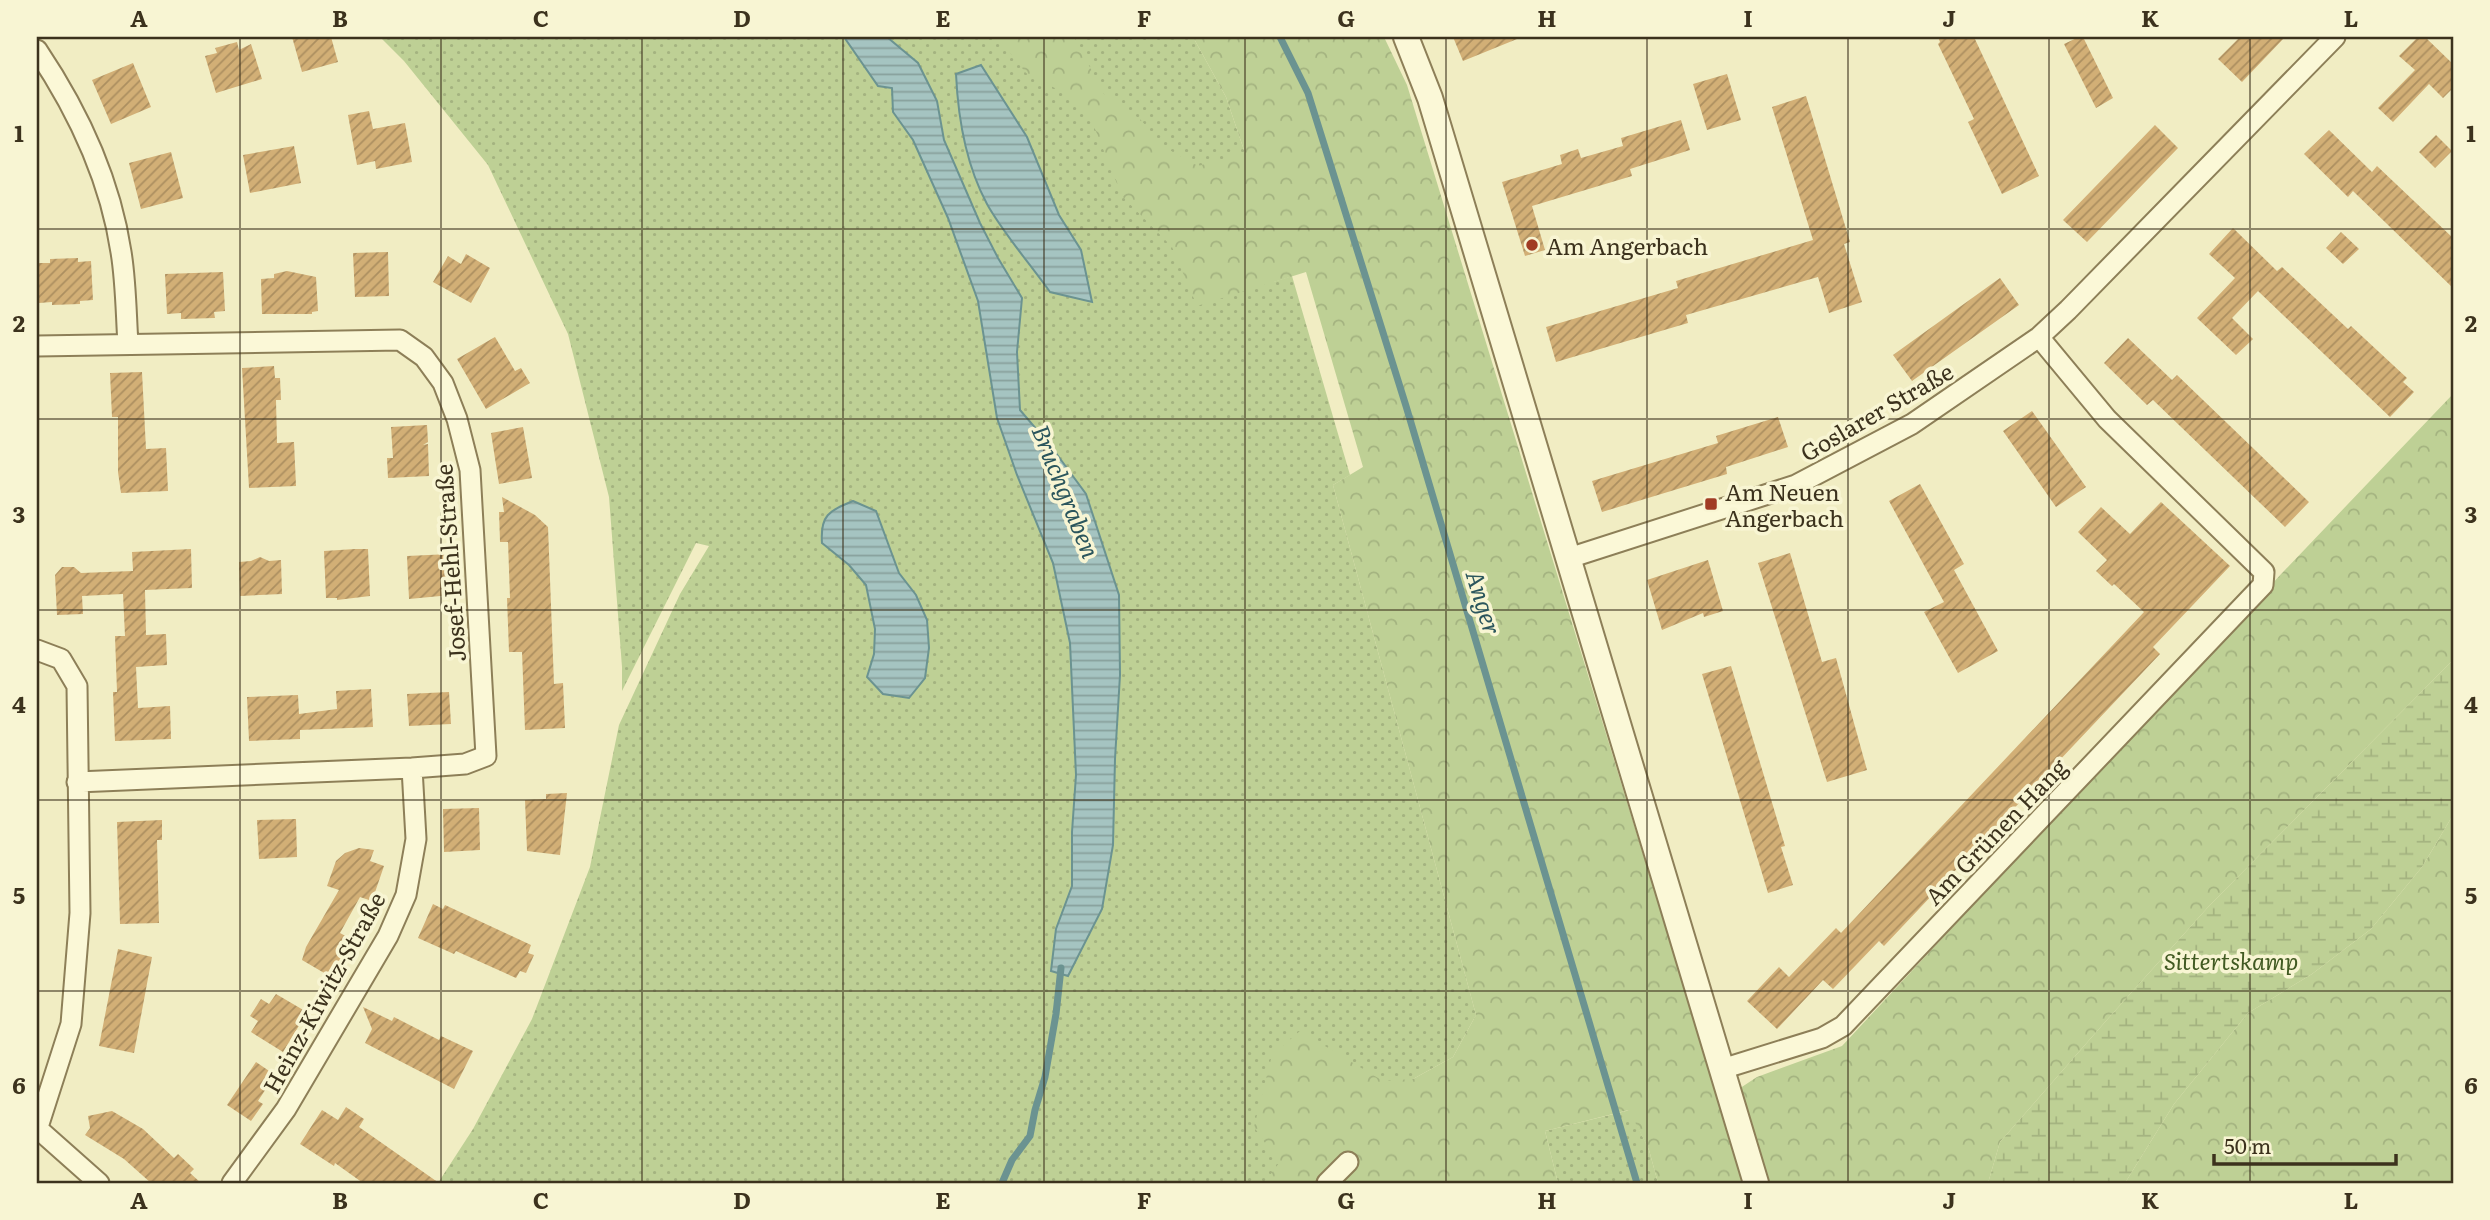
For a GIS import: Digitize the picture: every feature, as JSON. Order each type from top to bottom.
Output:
[{"type":"street","points":[[1406,37],[1430,98],[1756,1183]]},
{"type":"street","name":"Goslarer Straße","points":[[1569,558],[1796,485],[1912,424],[2039,337],[2335,37]]},
{"type":"street","points":[[37,50],[68,97],[92,150],[111,204],[122,254],[128,344]]},
{"type":"street","name":"Am Grünen Hang","points":[[1721,1069],[1822,1038],[1843,1026],[2263,586],[2264,572],[2107,419],[2039,337]]},
{"type":"street","name":"Josef-Hehl-Straße","points":[[37,346],[400,340],[424,356],[443,383],[457,419],[470,470],[486,756],[465,764],[412,768],[77,782]]},
{"type":"street","points":[[37,650],[61,659],[76,686],[80,913],[71,1024],[37,1129],[99,1183]]},
{"type":"street","name":"Heinz-Kiwitz-Straße","points":[[232,1183],[286,1109],[352,1002],[388,936],[405,895],[416,839],[412,768]]},
{"type":"street","points":[[1327,1183],[1348,1162]]},
{"type":"green space","points":[[380,37],[1193,37],[1226,97],[1245,153],[1273,282],[1292,276],[1350,475],[1333,485],[1476,1015],[1453,1057],[1413,1079],[1310,1183],[438,1183],[473,1129],[532,1019],[590,867],[619,725],[680,594],[709,546],[696,543],[622,691],[609,497],[568,334],[488,165],[404,61]]},
{"type":"green space","points":[[998,37],[1074,37],[1105,96],[1140,119],[1164,147],[1198,166],[1245,153],[1226,97],[1193,37],[1384,37],[1407,85],[1719,1102],[1757,1077],[1842,1046],[2284,571],[2453,394],[2453,660],[2209,906],[2105,1022],[2000,1142],[1988,1183],[1658,1183],[1649,1150],[1629,1110],[1545,1131],[1558,1183],[1264,1183],[1279,1163],[1254,1127],[1272,1055],[1300,1031],[1383,1081],[1413,1079],[1453,1057],[1476,1015],[1333,485],[1363,467],[1306,272],[1197,306],[1172,247],[1122,196],[1093,124],[1072,97],[1026,73]]},
{"type":"green space","name":"Sittertskamp","points":[[2453,660],[2453,815],[2422,867],[2371,929],[2312,974],[2248,1013],[2174,1104],[2125,1183],[1988,1183],[2000,1142],[2105,1022],[2209,906]]},
{"type":"green space","points":[[2453,815],[2453,1183],[2125,1183],[2174,1104],[2248,1013],[2312,974],[2371,929],[2422,867]]},
{"type":"green space","points":[[1630,1110],[1649,1150],[1658,1183],[1558,1183],[1545,1131]]},
{"type":"water","points":[[844,37],[887,37],[918,63],[937,101],[944,140],[980,223],[1022,298],[1017,352],[1020,410],[1086,494],[1119,595],[1120,675],[1113,845],[1102,909],[1068,976],[1051,971],[1056,929],[1072,886],[1076,775],[1070,643],[1053,563],[997,418],[978,301],[948,218],[913,140],[893,112],[892,88],[878,86]]},
{"type":"water","points":[[981,65],[1027,137],[1059,215],[1081,250],[1092,302],[1050,292],[987,204],[964,141],[956,74]]},
{"type":"water","points":[[853,501],[876,511],[899,573],[916,595],[927,620],[929,648],[925,678],[909,698],[883,694],[867,677],[874,654],[875,629],[866,585],[849,565],[822,543],[823,526],[828,515]]},
{"type":"building","points":[[292,37],[331,37],[338,62],[302,72]]},
{"type":"building","points":[[1453,37],[1522,37],[1463,61]]},
{"type":"building","points":[[1938,37],[1974,37],[2039,176],[2002,194],[1968,122],[1974,119],[1938,44]]},
{"type":"building","points":[[2083,37],[2113,98],[2096,108],[2064,44]]},
{"type":"building","points":[[2240,37],[2285,37],[2242,82],[2218,59]]},
{"type":"building","points":[[2418,37],[2425,37],[2453,64],[2453,88],[2443,98],[2429,84],[2393,122],[2378,108],[2415,70],[2399,56]]},
{"type":"building","points":[[237,42],[239,50],[251,44],[262,79],[216,93],[205,56],[217,53],[215,48]]},
{"type":"building","points":[[133,63],[151,107],[111,124],[92,80]]},
{"type":"building","points":[[1727,74],[1741,120],[1707,130],[1693,84]]},
{"type":"building","points":[[1806,96],[1850,242],[1844,244],[1862,302],[1829,313],[1818,277],[1686,315],[1688,323],[1556,362],[1546,327],[1678,288],[1676,281],[1813,240],[1772,107]]},
{"type":"building","points":[[369,111],[373,129],[405,123],[412,162],[376,169],[375,161],[357,165],[348,115]]},
{"type":"building","points":[[1681,120],[1690,150],[1630,169],[1632,176],[1532,206],[1545,250],[1525,256],[1502,182],[1562,164],[1560,155],[1578,149],[1581,158],[1623,146],[1621,138]]},
{"type":"building","points":[[2155,125],[2178,148],[2087,242],[2063,220]]},
{"type":"building","points":[[2329,130],[2372,172],[2377,166],[2453,238],[2453,288],[2353,191],[2348,197],[2304,154]]},
{"type":"building","points":[[2436,135],[2452,151],[2435,168],[2419,152]]},
{"type":"building","points":[[294,146],[301,183],[250,193],[243,155]]},
{"type":"building","points":[[171,152],[183,198],[141,209],[129,163]]},
{"type":"building","points":[[2233,228],[2277,271],[2282,267],[2348,329],[2351,326],[2407,378],[2403,382],[2414,392],[2390,417],[2258,291],[2232,318],[2253,339],[2236,355],[2197,318],[2235,278],[2209,254]]},
{"type":"building","points":[[2341,232],[2359,249],[2343,264],[2326,248]]},
{"type":"building","points":[[388,252],[389,296],[355,297],[353,253]]},
{"type":"building","points":[[466,254],[490,268],[471,303],[433,282],[448,256],[461,264]]},
{"type":"building","points":[[78,258],[78,262],[91,261],[93,300],[80,301],[80,304],[39,303],[37,263],[50,263],[50,259]]},
{"type":"building","points":[[287,271],[316,277],[318,311],[312,314],[262,314],[261,279],[274,278],[274,274]]},
{"type":"building","points":[[223,272],[225,311],[214,312],[215,318],[181,319],[181,313],[167,314],[165,274]]},
{"type":"building","points":[[2000,278],[2019,305],[1912,381],[1893,355]]},
{"type":"building","points":[[495,337],[515,371],[521,368],[530,383],[486,409],[457,359]]},
{"type":"building","points":[[2128,338],[2172,380],[2177,375],[2309,502],[2285,527],[2153,400],[2147,405],[2104,363]]},
{"type":"building","points":[[274,366],[275,378],[280,378],[281,400],[276,400],[277,443],[294,442],[296,486],[249,488],[242,368]]},
{"type":"building","points":[[142,372],[146,449],[166,448],[168,491],[121,493],[118,472],[118,417],[112,417],[110,373]]},
{"type":"building","points":[[2032,411],[2086,487],[2056,507],[2003,431]]},
{"type":"building","points":[[1778,417],[1788,447],[1726,467],[1727,474],[1602,512],[1592,481],[1718,443],[1716,436]]},
{"type":"building","points":[[427,425],[428,442],[423,445],[428,444],[429,476],[388,478],[387,458],[393,458],[391,427]]},
{"type":"building","points":[[523,427],[532,478],[499,484],[491,433]]},
{"type":"building","points":[[1920,484],[1964,564],[1954,570],[1998,651],[1958,673],[1924,612],[1944,602],[1889,501]]},
{"type":"building","points":[[502,497],[535,515],[548,527],[554,684],[563,683],[565,728],[525,730],[522,652],[509,652],[508,542],[500,542],[499,512],[504,512]]},
{"type":"building","points":[[2161,502],[2230,566],[2153,647],[2160,654],[1884,946],[1879,941],[1833,989],[1823,980],[1777,1029],[1747,1001],[1779,967],[1789,977],[1836,928],[1841,933],[2144,612],[2096,571],[2107,560],[2078,532],[2101,507],[2130,534]]},
{"type":"building","points":[[191,549],[192,588],[145,590],[146,635],[166,634],[167,665],[136,667],[138,708],[170,706],[171,739],[115,741],[115,636],[125,636],[123,594],[82,596],[83,614],[57,615],[55,575],[62,567],[74,567],[81,573],[133,571],[132,552]]},
{"type":"building","points":[[368,549],[370,596],[337,600],[326,598],[324,551]]},
{"type":"building","points":[[1790,553],[1822,662],[1836,658],[1867,770],[1827,782],[1758,563]]},
{"type":"building","points":[[450,554],[451,595],[409,599],[407,556]]},
{"type":"building","points":[[260,557],[269,561],[281,560],[282,594],[240,596],[239,562]]},
{"type":"building","points":[[1708,560],[1723,611],[1704,617],[1703,613],[1662,630],[1647,580]]},
{"type":"building","points":[[1731,666],[1785,846],[1781,847],[1793,885],[1768,893],[1702,674]]},
{"type":"building","points":[[371,689],[373,727],[300,730],[300,739],[249,741],[247,697],[298,695],[299,714],[337,709],[336,691]]},
{"type":"building","points":[[449,692],[451,724],[409,726],[407,694]]},
{"type":"building","points":[[567,793],[560,855],[527,851],[525,800],[546,799],[546,794]]},
{"type":"building","points":[[479,808],[480,850],[444,852],[443,809]]},
{"type":"building","points":[[296,819],[297,857],[259,859],[257,820]]},
{"type":"building","points":[[162,820],[162,840],[157,840],[159,923],[120,924],[117,822]]},
{"type":"building","points":[[359,848],[374,850],[370,861],[384,866],[372,901],[360,897],[340,933],[353,940],[331,977],[302,960],[306,947],[339,890],[327,886],[336,861],[345,853]]},
{"type":"building","points":[[433,904],[443,909],[445,905],[531,945],[528,953],[534,955],[526,973],[520,971],[516,978],[456,951],[454,954],[418,938]]},
{"type":"building","points":[[118,949],[152,957],[134,1053],[99,1046]]},
{"type":"building","points":[[276,994],[305,1011],[283,1052],[251,1032],[258,1021],[250,1016],[261,999],[269,1004]]},
{"type":"building","points":[[363,1007],[392,1021],[394,1017],[439,1040],[441,1036],[473,1051],[454,1089],[365,1043],[372,1029]]},
{"type":"building","points":[[256,1062],[275,1075],[258,1101],[263,1104],[251,1121],[227,1105]]},
{"type":"building","points":[[346,1107],[364,1119],[359,1127],[439,1183],[363,1183],[335,1163],[334,1166],[300,1144],[322,1110],[338,1120]]},
{"type":"building","points":[[112,1111],[143,1129],[174,1158],[178,1154],[194,1169],[190,1173],[201,1183],[151,1183],[124,1159],[85,1135],[90,1128],[88,1116]]},
{"type":"waterway","name":"Anger","points":[[1280,37],[1308,93],[1406,406],[1637,1183]]},
{"type":"waterway","name":"Bruchgraben","points":[[1002,1183],[1012,1160],[1030,1136],[1045,1077],[1061,968]]},
{"type":"place","name":"Am Angerbach","points":[[1532,245]]},
{"type":"place","name":"Am Neuen Angerbach","points":[[1711,504]]}]
